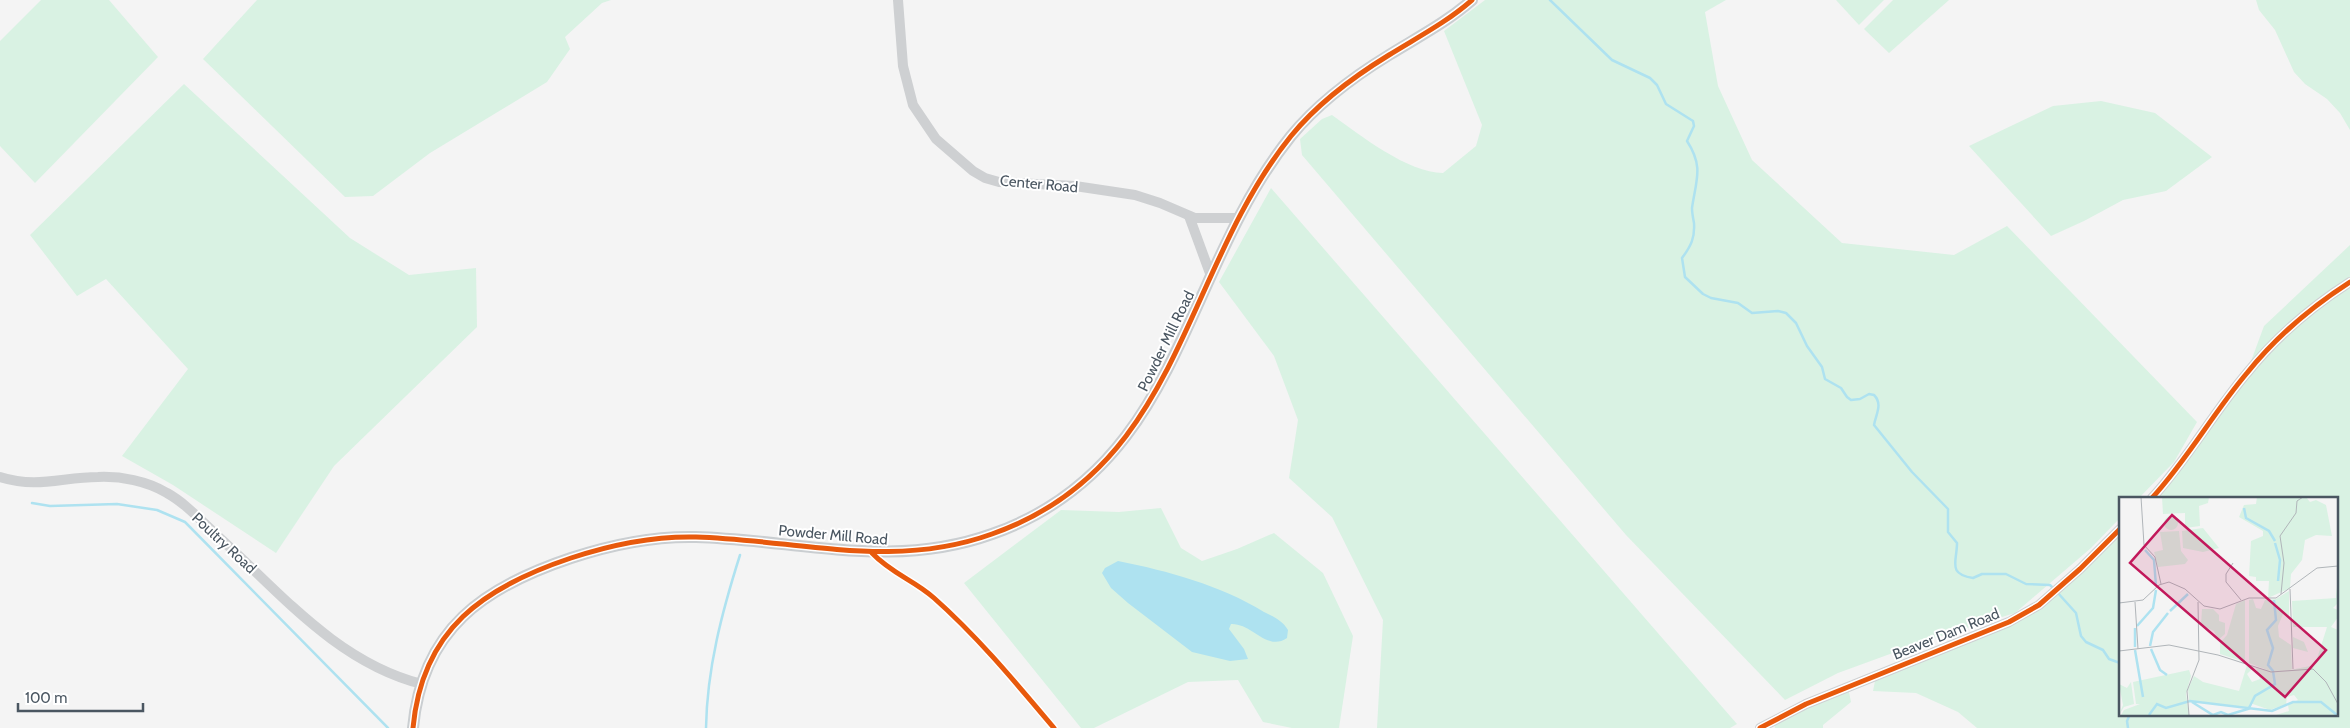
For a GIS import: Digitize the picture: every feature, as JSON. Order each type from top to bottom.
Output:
[{"type":"main road","name":"Powder Mill Road","points":[[413,728],[415,707],[422,684],[434,653],[444,638],[463,616],[481,600],[520,576],[595,551],[639,542],[695,537],[872,553],[915,552],[962,544],[1015,526],[1074,491],[1100,469],[1123,443],[1145,411],[1160,384],[1238,218],[1279,152],[1300,125],[1319,106],[1349,82],[1441,24],[1472,0]]},
{"type":"street","name":"Center Road","points":[[898,0],[903,66],[913,105],[936,139],[973,171],[985,178],[999,182],[1075,186],[1135,195],[1160,202],[1189,216],[1238,218]]},
{"type":"street","points":[[1189,216],[1211,276]]},
{"type":"street","points":[[2153,497],[2173,476],[2247,372],[2276,341],[2318,304],[2350,282]]},
{"type":"street","name":"Poultry Road","points":[[0,477],[36,484],[96,476],[143,483],[168,494],[188,509],[290,605],[338,645],[382,670],[422,684]]},
{"type":"street","name":"Beaver Dam Road","points":[[1760,728],[1806,704],[2009,622],[2051,595],[2119,530]]},
{"type":"green space","points":[[41,0],[109,0],[158,57],[35,183],[0,146],[0,41]]},
{"type":"green space","points":[[257,0],[611,0],[602,3],[565,37],[570,49],[547,82],[430,153],[373,196],[345,197],[203,59]]},
{"type":"green space","points":[[1485,0],[1726,0],[1705,12],[1718,86],[1752,160],[1842,243],[1954,255],[2007,226],[2197,422],[2174,462],[2140,497],[2119,497],[2119,519],[2091,548],[2015,613],[1931,639],[1838,673],[1785,700],[1626,535],[1302,155],[1300,139],[1322,119],[1332,115],[1385,152],[1415,167],[1429,171],[1443,173],[1476,146],[1482,125],[1444,31]]},
{"type":"green space","points":[[1836,0],[1884,0],[1859,25]]},
{"type":"green space","points":[[1893,0],[1949,0],[1889,53],[1864,29]]},
{"type":"green space","points":[[2256,0],[2350,0],[2350,130],[2340,113],[2327,99],[2305,84],[2294,72],[2275,30],[2259,10]]},
{"type":"green space","points":[[184,84],[350,238],[409,275],[476,268],[477,327],[334,466],[276,553],[173,485],[122,456],[188,369],[106,279],[77,296],[30,235]]},
{"type":"green space","points":[[2101,101],[2155,113],[2212,157],[2166,191],[2123,200],[2051,236],[1969,146],[2053,106]]},
{"type":"green space","points":[[1271,188],[1737,724],[1730,728],[1377,728],[1383,620],[1332,517],[1289,478],[1298,420],[1274,356],[1219,282]]},
{"type":"green space","points":[[2350,245],[2350,728],[1977,728],[1958,712],[1916,693],[1873,691],[1876,676],[2039,605],[2119,530],[2119,716],[2338,716],[2338,497],[2153,497],[2247,372],[2264,326]]},
{"type":"green space","points":[[1161,508],[1181,548],[1202,561],[1237,549],[1274,533],[1323,573],[1353,636],[1339,728],[1292,728],[1263,722],[1238,680],[1188,682],[1094,728],[1081,728],[964,583],[1061,510],[1119,512]]},
{"type":"green space","points":[[1848,687],[1851,702],[1823,725],[1823,728],[1775,728],[1773,720]]},
{"type":"water","points":[[1118,561],[1175,574],[1230,594],[1280,621],[1288,630],[1287,638],[1273,642],[1239,625],[1231,624],[1229,629],[1244,649],[1248,659],[1230,661],[1192,652],[1111,588],[1102,573],[1105,568]]},
{"type":"waterway","points":[[1550,0],[1612,60],[1650,78],[1657,85],[1666,104],[1693,121],[1694,126],[1687,141],[1696,158],[1697,181],[1692,208],[1693,238],[1682,258],[1685,277],[1703,294],[1711,298],[1738,303],[1752,313],[1778,311],[1786,313],[1796,323],[1807,346],[1822,367],[1825,379],[1841,388],[1851,400],[1860,399],[1869,394],[1877,398],[1878,406],[1874,425],[1912,472],[1948,509],[1948,532],[1957,543],[1955,566],[1960,574],[1973,578],[1982,574],[2006,574],[2026,584],[2050,585],[2053,588]]},
{"type":"waterway","points":[[32,503],[50,506],[117,504],[157,510],[185,522],[388,728]]},
{"type":"waterway","points":[[706,728],[712,662],[727,598],[740,555]]},
{"type":"waterway","points":[[2057,592],[2076,613],[2081,636],[2086,642],[2103,650],[2109,659],[2119,663]]},
{"type":"waterway","points":[[2128,728],[2127,721],[2129,716]]},
{"type":"cycle path","points":[[413,728],[419,693],[429,664],[444,638],[463,617],[485,598],[511,583],[571,558],[633,542],[680,537],[734,539],[845,550],[882,552],[918,550],[955,545],[992,534],[1055,504],[1103,463],[1141,415],[1171,362],[1224,247],[1254,190],[1291,136],[1324,102],[1349,82],[1442,22],[1472,0]]},
{"type":"cycle path","points":[[2153,497],[2258,360],[2295,323],[2350,282]]},
{"type":"cycle path","points":[[1760,728],[1806,704],[2009,622],[2039,605],[2080,569],[2119,530]]},
{"type":"cycle path","points":[[872,553],[887,566],[934,598],[966,628],[1054,728]]}]
